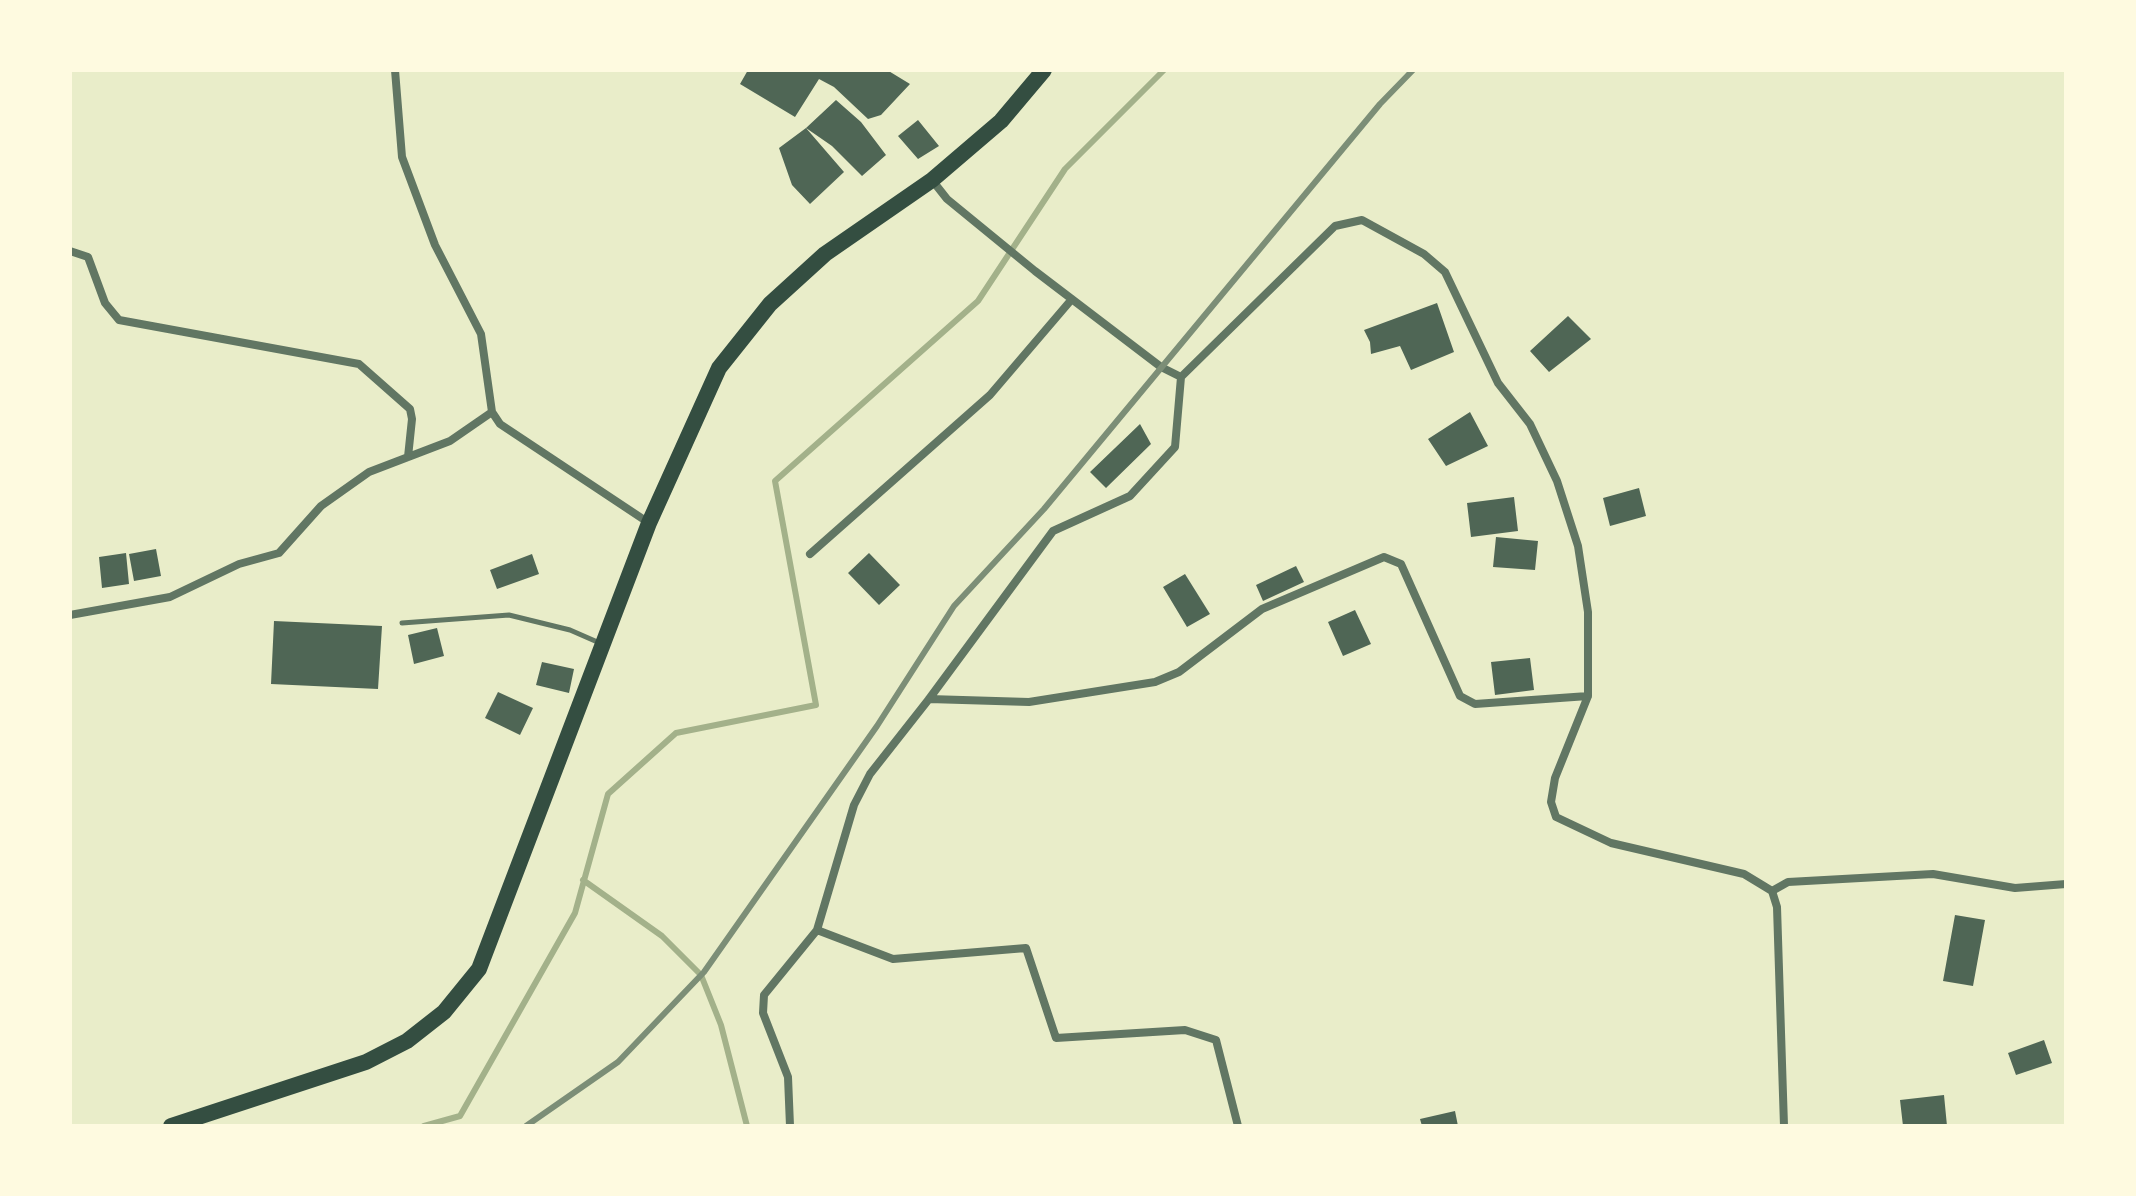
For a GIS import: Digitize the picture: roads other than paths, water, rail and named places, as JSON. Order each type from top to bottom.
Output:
[{"type":"highway","points":[[171,1126],[366,1062],[407,1041],[444,1012],[479,969],[649,523],[719,368],[770,304],[825,254],[932,180],[1001,121],[1044,70]]},
{"type":"street","points":[[395,70],[402,157],[435,245],[481,334],[492,412],[500,424],[649,523]]},
{"type":"street","points":[[932,180],[947,199],[1002,245],[1161,367],[1181,377]]},
{"type":"street","points":[[790,1126],[788,1077],[763,1013],[764,995],[817,930],[854,805],[870,774],[1053,531],[1130,496],[1175,447],[1181,377],[1335,226],[1362,220],[1424,254],[1445,272],[1498,383],[1530,424],[1557,481],[1580,559],[1588,612],[1588,696],[1555,778],[1551,802],[1556,817],[1611,843],[1744,874],[1772,891],[1777,907],[1781,1124]]},
{"type":"street","points":[[70,251],[88,257],[105,303],[119,320],[359,364],[410,409],[412,419],[408,457]]},
{"type":"street","points":[[810,554],[990,395],[1072,299]]},
{"type":"street","points":[[70,615],[170,597],[239,564],[279,553],[321,506],[369,472],[450,441],[492,412]]},
{"type":"street","points":[[929,699],[1029,702],[1155,682],[1179,672],[1262,609],[1384,557],[1401,564],[1460,696],[1475,704],[1588,696]]},
{"type":"street","points":[[1772,891],[1788,882],[1933,874],[2015,888],[2066,884]]},
{"type":"street","points":[[817,930],[893,959],[1026,948],[1056,1038],[1185,1030],[1216,1040],[1238,1126]]},
{"type":"lane","points":[[402,623],[509,615],[570,630],[602,644]]},
{"type":"waterway","points":[[424,1126],[460,1116],[575,913],[608,794],[676,733],[816,705],[775,481],[978,301],[1065,169],[1164,70]]},
{"type":"waterway","points":[[583,880],[662,936],[701,975],[721,1025],[747,1126]]},
{"type":"railway","points":[[526,1126],[618,1062],[704,972],[877,726],[954,606],[1044,509],[1380,104],[1413,70]]}]
